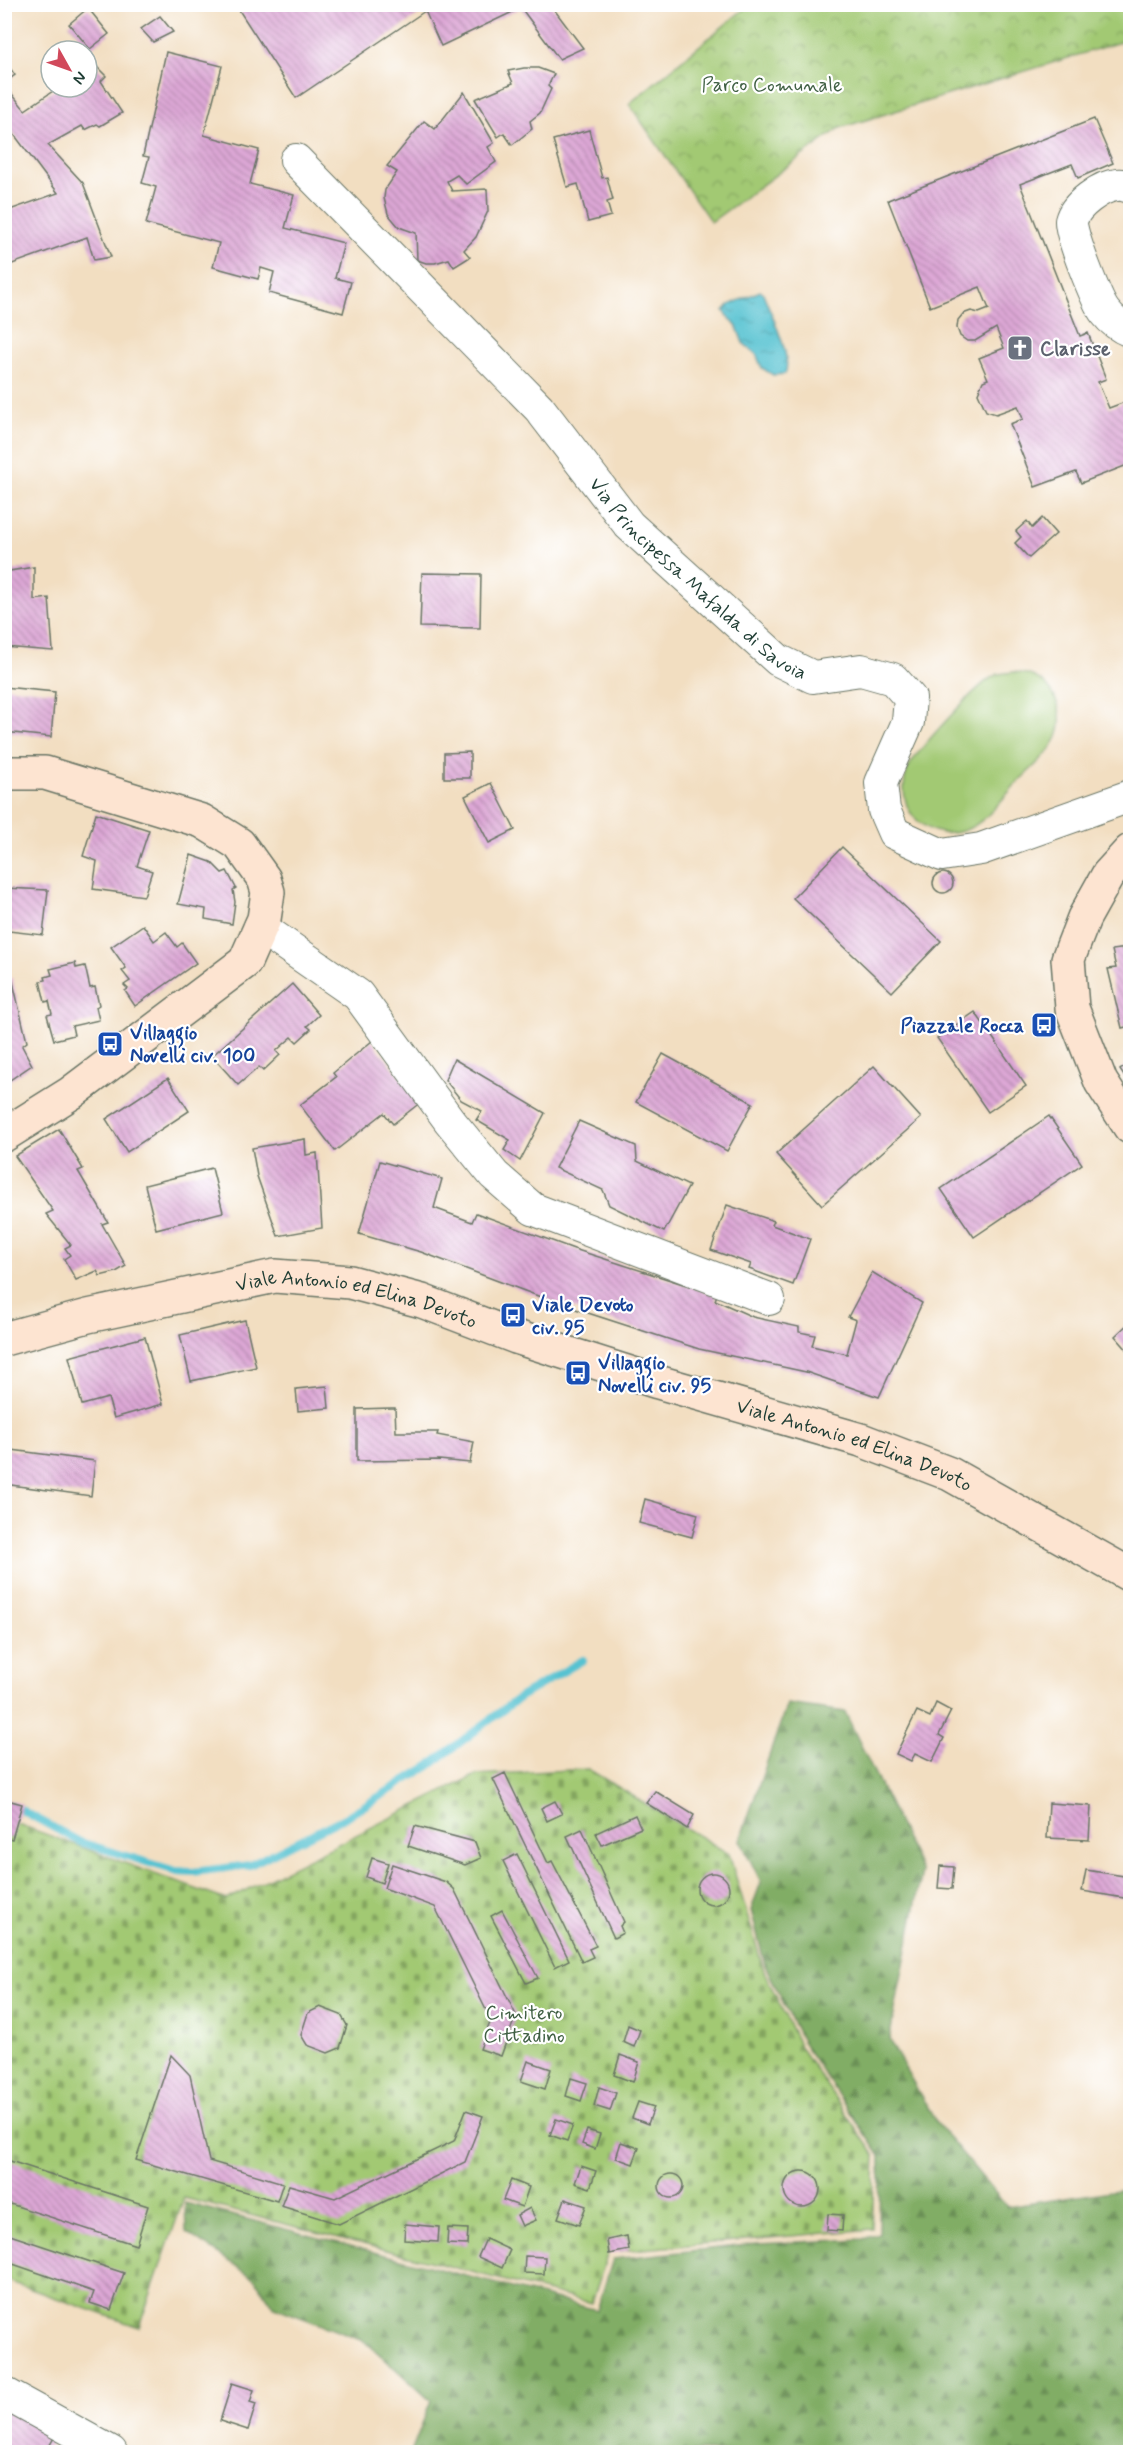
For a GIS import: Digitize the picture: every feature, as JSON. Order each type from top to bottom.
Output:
[{"type":"street","name":"Via Principessa Mafalda di Savoia","points":[[296,160],[539,408],[629,525],[778,660],[813,677],[861,670],[893,679],[910,698],[908,722],[881,783],[884,810],[894,833],[942,855],[962,852],[981,849],[1131,796]]},
{"type":"street","points":[[1131,187],[1117,185],[1100,191],[1080,206],[1071,221],[1072,236],[1104,310],[1120,327],[1131,331]]},
{"type":"street","points":[[4,773],[45,773],[202,821],[238,844],[264,879],[268,892],[264,919],[244,962],[71,1093],[4,1135]]},
{"type":"street","points":[[1131,851],[1108,875],[1084,918],[1068,959],[1072,1008],[1101,1082],[1131,1127]]},
{"type":"street","points":[[260,927],[358,995],[464,1139],[494,1175],[533,1209],[769,1299]]},
{"type":"street","name":"Viale Antonio ed Elina Devoto","points":[[4,1339],[88,1316],[275,1276],[350,1282],[422,1301],[516,1337],[658,1382],[861,1440],[950,1474],[1131,1575]]},
{"type":"street","points":[[4,2393],[111,2452]]},
{"type":"green space","name":"Parco Comunale","points":[[749,5],[1130,5],[1130,39],[840,128],[711,222],[629,104]]},
{"type":"green space","points":[[1014,672],[1028,674],[1040,680],[1052,693],[1059,710],[1057,737],[1044,756],[979,822],[962,831],[952,833],[930,829],[913,816],[907,805],[904,791],[907,771],[933,735],[976,690],[996,675]]},
{"type":"green space","points":[[787,1704],[845,1712],[922,1872],[889,2040],[936,2122],[1007,2207],[1130,2188],[1130,2452],[411,2452],[431,2401],[366,2342],[274,2307],[255,2279],[186,2232],[185,2203],[597,2310],[613,2259],[757,2244],[863,2239],[879,2234],[880,2156],[804,2045],[765,1965],[751,1910],[761,1882],[740,1840]]},
{"type":"green space","name":"Cimitero Cittadino","points":[[588,1769],[729,1854],[764,1971],[800,2047],[875,2156],[872,2229],[608,2252],[592,2303],[184,2198],[139,2327],[5,2280],[4,1819],[226,1900],[476,1775]]},
{"type":"water","points":[[760,291],[763,293],[783,346],[787,366],[785,374],[773,375],[762,368],[756,354],[743,343],[737,327],[724,311],[729,305]]},
{"type":"building","points":[[235,4],[550,4],[583,48],[559,59],[521,8],[441,46],[425,11],[296,98]]},
{"type":"building","points":[[88,8],[109,34],[99,42],[99,39],[82,39],[69,24]]},
{"type":"building","points":[[160,16],[173,32],[153,42],[141,29]]},
{"type":"building","points":[[166,52],[222,66],[204,135],[259,150],[250,184],[294,195],[285,228],[344,243],[335,278],[351,282],[343,313],[269,293],[274,272],[261,268],[258,279],[213,267],[219,243],[146,224],[156,187],[142,183],[149,157],[143,156]]},
{"type":"building","points":[[4,60],[15,75],[4,83]]},
{"type":"building","points":[[538,68],[554,74],[548,86],[551,89],[540,113],[530,121],[532,129],[512,145],[504,133],[498,137],[475,99],[513,83],[508,71]]},
{"type":"building","points":[[99,69],[106,76],[101,81],[122,113],[100,126],[97,124],[85,130],[82,126],[48,145],[83,183],[111,257],[94,260],[87,237],[4,267],[4,212],[58,193],[4,121],[4,84],[25,110],[41,99],[99,99]]},
{"type":"building","points":[[464,92],[494,143],[488,147],[496,162],[466,184],[457,175],[447,181],[452,191],[487,189],[488,211],[476,237],[464,250],[470,257],[454,267],[449,259],[435,263],[417,260],[416,233],[399,227],[388,214],[384,198],[385,190],[397,172],[387,166],[424,121],[435,129]]},
{"type":"building","name":"Clarisse","points":[[1094,119],[1113,163],[1078,178],[1072,164],[1020,184],[1080,336],[1088,333],[1106,379],[1098,382],[1109,408],[1130,400],[1130,464],[1081,483],[1076,472],[1035,487],[1010,424],[1023,419],[1018,406],[996,414],[986,411],[978,393],[983,381],[988,379],[979,358],[1004,348],[996,328],[975,341],[967,341],[960,336],[957,328],[958,320],[963,314],[971,311],[979,313],[989,309],[980,287],[930,307],[888,200]]},
{"type":"building","points":[[589,130],[602,178],[607,177],[613,200],[607,202],[611,216],[588,222],[578,184],[567,187],[553,140]]},
{"type":"building","points":[[1042,518],[1056,534],[1029,558],[1015,543],[1021,537],[1016,531],[1027,521],[1032,528]]},
{"type":"building","points":[[34,567],[34,600],[49,598],[53,651],[4,647],[4,572]]},
{"type":"building","points":[[422,573],[481,574],[480,628],[420,627]]},
{"type":"building","points":[[4,687],[55,692],[51,737],[4,732]]},
{"type":"building","points":[[470,752],[470,778],[444,778],[444,753]]},
{"type":"building","points":[[491,783],[515,830],[489,843],[465,796]]},
{"type":"building","points":[[96,813],[149,830],[137,866],[152,871],[144,896],[93,889],[97,861],[83,856]]},
{"type":"building","points":[[842,847],[941,941],[892,992],[793,898]]},
{"type":"building","points":[[191,855],[211,862],[222,873],[227,871],[236,888],[233,890],[235,902],[232,924],[205,919],[206,909],[178,904]]},
{"type":"building","points":[[943,873],[950,876],[953,883],[950,890],[943,893],[936,890],[933,883],[936,876]]},
{"type":"building","points":[[4,888],[48,890],[43,935],[9,931],[8,941],[4,941]]},
{"type":"building","points":[[143,925],[154,941],[166,932],[177,947],[182,943],[196,963],[135,1006],[125,991],[128,989],[124,985],[130,981],[122,971],[126,968],[111,947]]},
{"type":"building","points":[[1130,949],[1130,1026],[1122,1028],[1108,969],[1116,968],[1112,950]]},
{"type":"building","points":[[75,963],[76,968],[85,966],[90,988],[95,987],[99,1005],[96,1007],[99,1020],[72,1026],[74,1035],[54,1040],[47,1015],[52,1014],[49,1001],[45,1002],[40,981],[52,975],[50,969]]},
{"type":"building","points":[[12,978],[27,1042],[22,1046],[32,1065],[4,1084],[4,980]]},
{"type":"building","points":[[292,984],[319,1015],[307,1026],[311,1029],[297,1042],[292,1037],[276,1051],[280,1055],[263,1071],[259,1067],[238,1085],[212,1056]]},
{"type":"building","points":[[975,1012],[1026,1086],[988,1112],[937,1038]]},
{"type":"building","points":[[372,1041],[421,1102],[393,1124],[384,1113],[335,1151],[300,1105],[336,1077],[333,1073]]},
{"type":"building","points":[[663,1054],[753,1103],[727,1151],[636,1102]]},
{"type":"building","points":[[454,1059],[545,1113],[520,1161],[504,1150],[510,1140],[476,1120],[482,1111],[461,1100],[445,1080]]},
{"type":"building","points":[[1130,1063],[1130,1085],[1120,1070]]},
{"type":"building","points":[[874,1066],[921,1118],[822,1205],[776,1154]]},
{"type":"building","points":[[168,1078],[189,1111],[127,1152],[106,1119]]},
{"type":"building","points":[[1049,1116],[1082,1164],[974,1237],[941,1189]]},
{"type":"building","points":[[579,1121],[636,1146],[637,1161],[689,1186],[664,1232],[609,1205],[603,1190],[555,1168]]},
{"type":"building","points":[[59,1129],[83,1169],[78,1171],[108,1222],[102,1224],[126,1266],[116,1272],[100,1276],[97,1271],[76,1280],[64,1259],[70,1255],[65,1248],[71,1245],[46,1214],[53,1211],[15,1156]]},
{"type":"building","points":[[305,1139],[306,1155],[317,1153],[322,1228],[278,1236],[257,1176],[252,1148]]},
{"type":"building","points":[[380,1161],[442,1179],[434,1208],[472,1222],[476,1213],[574,1249],[717,1295],[715,1300],[753,1317],[799,1327],[799,1332],[815,1335],[812,1346],[847,1354],[856,1320],[848,1317],[872,1272],[922,1303],[879,1397],[806,1372],[699,1349],[554,1302],[421,1252],[359,1234]]},
{"type":"building","points":[[212,1168],[223,1212],[156,1229],[145,1185]]},
{"type":"building","points":[[727,1205],[774,1221],[772,1225],[810,1239],[793,1285],[749,1269],[751,1264],[711,1250]]},
{"type":"building","points":[[245,1320],[256,1367],[191,1381],[180,1335]]},
{"type":"building","points":[[1130,1322],[1130,1353],[1115,1336]]},
{"type":"building","points":[[145,1337],[163,1404],[114,1418],[108,1398],[82,1405],[69,1357]]},
{"type":"building","points":[[327,1386],[329,1408],[298,1411],[296,1389]]},
{"type":"building","points":[[395,1408],[396,1432],[438,1432],[437,1435],[474,1442],[470,1463],[439,1460],[357,1461],[357,1409]]},
{"type":"building","points":[[4,1449],[95,1461],[91,1496],[4,1484]]},
{"type":"building","points":[[645,1499],[698,1514],[692,1537],[639,1523]]},
{"type":"building","points":[[936,1703],[951,1711],[939,1735],[944,1738],[932,1762],[915,1754],[911,1761],[896,1754],[917,1711],[930,1717]]},
{"type":"building","points":[[505,1773],[548,1863],[552,1861],[596,1946],[589,1949],[593,1957],[582,1962],[493,1779]]},
{"type":"building","points":[[655,1791],[694,1815],[687,1829],[646,1803]]},
{"type":"building","points":[[4,1799],[22,1804],[12,1839],[4,1837]]},
{"type":"building","points":[[555,1801],[562,1814],[547,1821],[541,1808]]},
{"type":"building","points":[[1049,1803],[1091,1806],[1089,1840],[1047,1838]]},
{"type":"building","points":[[635,1815],[641,1828],[602,1845],[596,1833]]},
{"type":"building","points":[[415,1826],[475,1842],[481,1858],[465,1865],[408,1846]]},
{"type":"building","points":[[582,1829],[624,1922],[620,1926],[623,1933],[614,1938],[567,1836]]},
{"type":"building","points":[[517,1854],[569,1960],[555,1967],[503,1861]]},
{"type":"building","points":[[372,1858],[388,1863],[382,1883],[366,1877]]},
{"type":"building","points":[[392,1864],[446,1882],[454,1889],[516,2015],[501,2056],[480,2049],[491,2020],[435,1907],[384,1888]]},
{"type":"building","points":[[940,1866],[954,1867],[952,1889],[938,1888]]},
{"type":"building","points":[[1086,1870],[1130,1877],[1130,1899],[1082,1891]]},
{"type":"building","points":[[713,1873],[724,1878],[729,1889],[724,1900],[713,1905],[702,1900],[697,1889],[702,1878]]},
{"type":"building","points":[[502,1910],[538,1978],[526,1983],[491,1916]]},
{"type":"building","points":[[320,2007],[341,2015],[347,2025],[340,2048],[328,2053],[307,2045],[301,2035],[308,2013]]},
{"type":"building","points":[[628,2025],[640,2030],[634,2047],[623,2042]]},
{"type":"building","points":[[171,2055],[190,2075],[209,2161],[283,2183],[277,2201],[136,2160]]},
{"type":"building","points":[[620,2055],[639,2062],[633,2082],[614,2075]]},
{"type":"building","points":[[528,2061],[551,2069],[545,2089],[521,2081]]},
{"type":"building","points":[[571,2078],[587,2083],[581,2101],[566,2096]]},
{"type":"building","points":[[599,2087],[616,2093],[610,2111],[594,2106]]},
{"type":"building","points":[[638,2102],[654,2107],[648,2124],[632,2118]]},
{"type":"building","points":[[466,2110],[483,2116],[465,2162],[339,2224],[281,2206],[289,2185],[335,2198],[454,2141]]},
{"type":"building","points":[[556,2119],[573,2125],[567,2141],[550,2135]]},
{"type":"building","points":[[587,2130],[600,2134],[595,2149],[582,2144]]},
{"type":"building","points":[[621,2142],[639,2148],[633,2164],[616,2158]]},
{"type":"building","points":[[4,2159],[148,2206],[136,2245],[4,2202]]},
{"type":"building","points":[[581,2166],[596,2171],[590,2188],[575,2183]]},
{"type":"building","points":[[802,2171],[814,2177],[820,2189],[814,2201],[802,2207],[790,2201],[784,2189],[790,2177]]},
{"type":"building","points":[[671,2174],[679,2178],[683,2186],[679,2194],[671,2198],[663,2194],[659,2186],[663,2178]]},
{"type":"building","points":[[511,2180],[529,2187],[522,2207],[503,2200]]},
{"type":"building","points":[[565,2199],[586,2206],[579,2225],[558,2218]]},
{"type":"building","points":[[530,2208],[536,2220],[522,2226],[517,2215]]},
{"type":"building","points":[[828,2214],[843,2215],[842,2231],[827,2230]]},
{"type":"building","points":[[405,2224],[439,2227],[438,2242],[404,2240]]},
{"type":"building","points":[[448,2228],[468,2229],[467,2245],[447,2244]]},
{"type":"building","points":[[4,2233],[124,2273],[111,2310],[90,2303],[94,2292],[4,2261]]},
{"type":"building","points":[[627,2236],[629,2250],[609,2254],[607,2240]]},
{"type":"building","points":[[486,2239],[510,2250],[502,2268],[478,2257]]},
{"type":"building","points":[[525,2256],[545,2257],[544,2274],[524,2273]]},
{"type":"building","points":[[232,2383],[254,2390],[250,2402],[256,2404],[248,2430],[220,2421]]},
{"type":"building","points":[[4,2406],[56,2434],[46,2452],[4,2450]]},
{"type":"waterway","points":[[12,1805],[80,1842],[176,1871],[193,1872],[250,1865],[346,1817],[429,1766],[520,1697],[583,1660]]},
{"type":"place","name":"Clarisse","points":[[1020,348]]},
{"type":"place","name":"Piazzale Rocca","points":[[1044,1025]]},
{"type":"place","name":"Villaggio Novelli civ. 100","points":[[110,1044]]},
{"type":"place","name":"Viale Devoto civ. 95","points":[[513,1315]]},
{"type":"place","name":"Villaggio Novelli civ. 95","points":[[578,1373]]}]
